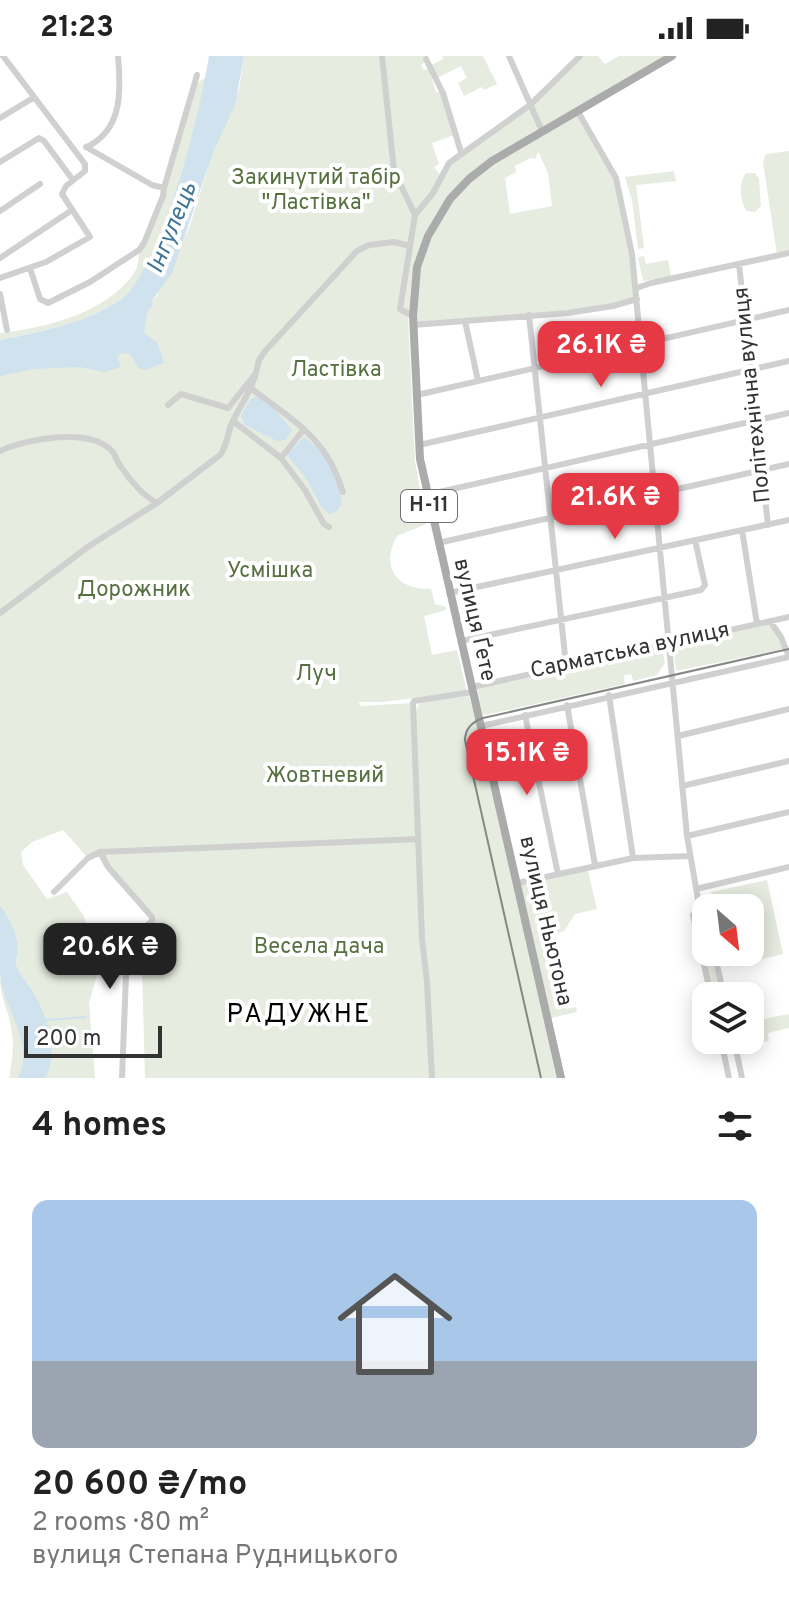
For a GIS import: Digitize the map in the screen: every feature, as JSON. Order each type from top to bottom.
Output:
[{"type":"main road","name":"Н-11","points":[[413,321],[414,282],[420,258],[428,236],[450,199],[483,167],[672,56]]},
{"type":"main road","name":"вулиця Ґете","points":[[413,321],[419,445],[426,495],[481,726]]},
{"type":"main road","name":"вулиця Ньютона","points":[[481,726],[561,1078]]},
{"type":"street","points":[[0,278],[30,268],[90,237],[62,194],[64,188],[85,171],[85,164],[3,56]]},
{"type":"street","points":[[76,153],[107,132],[120,101],[118,56]]},
{"type":"street","points":[[382,56],[394,171],[415,215],[432,196],[445,167],[461,152],[530,105],[580,56]]},
{"type":"street","points":[[509,56],[542,131]]},
{"type":"street","points":[[426,59],[443,93],[461,152]]},
{"type":"street","points":[[30,268],[44,303],[90,282],[134,255],[144,243],[163,196],[197,75]]},
{"type":"street","points":[[0,118],[33,98]]},
{"type":"street","points":[[577,110],[616,178],[630,239],[657,494],[687,836],[697,894]]},
{"type":"street","points":[[0,162],[39,138],[73,180]]},
{"type":"street","points":[[86,147],[152,185],[164,188]]},
{"type":"street","points":[[0,211],[40,184]]},
{"type":"street","points":[[0,258],[72,210]]},
{"type":"street","name":"вулиця Ґете","points":[[413,321],[400,309],[415,215]]},
{"type":"street","points":[[0,613],[89,546],[157,503],[220,455],[233,421],[252,389],[259,360],[348,258],[369,245],[394,242],[410,246]]},
{"type":"street","points":[[637,288],[789,253]]},
{"type":"street","name":"Політехнічна вулиця","points":[[739,264],[768,525]]},
{"type":"street","points":[[0,294],[7,330]]},
{"type":"street","points":[[413,321],[465,321],[593,309],[637,299]]},
{"type":"street","points":[[417,395],[789,310]]},
{"type":"street","points":[[529,315],[566,665]]},
{"type":"street","points":[[465,321],[478,381]]},
{"type":"street","points":[[419,445],[789,361]]},
{"type":"street","points":[[168,405],[181,394],[227,409],[256,373]]},
{"type":"street","points":[[252,389],[318,441],[330,459],[343,492]]},
{"type":"street","points":[[426,495],[789,413]]},
{"type":"street","points":[[233,421],[281,458],[329,527]]},
{"type":"street","points":[[281,458],[304,429]]},
{"type":"street","points":[[0,451],[40,437],[97,442],[112,452],[127,475],[157,503]]},
{"type":"street","points":[[438,544],[789,464]]},
{"type":"street","points":[[449,593],[789,520]]},
{"type":"street","name":"Політехнічна вулиця","points":[[742,530],[757,624]]},
{"type":"street","points":[[461,641],[704,588],[695,540]]},
{"type":"street","name":"Сарматська вулиця","points":[[418,839],[414,701],[789,617]]},
{"type":"street","points":[[481,726],[789,657],[770,621]]},
{"type":"street","points":[[609,695],[633,858]]},
{"type":"street","points":[[567,705],[595,865]]},
{"type":"street","points":[[678,736],[789,709]]},
{"type":"street","points":[[525,715],[558,874]]},
{"type":"street","points":[[682,786],[789,761]]},
{"type":"street","points":[[687,836],[789,812]]},
{"type":"street","points":[[54,892],[88,858],[100,852],[418,839],[432,1078]]},
{"type":"street","points":[[100,852],[108,867],[152,917],[152,921],[129,944],[127,950],[122,1078]]},
{"type":"street","points":[[518,883],[633,858],[690,856]]},
{"type":"street","points":[[696,889],[789,867]]},
{"type":"street","points":[[724,1054],[729,1078]]},
{"type":"street","points":[[737,1054],[742,1078]]},
{"type":"green space","points":[[209,56],[218,56],[196,135],[191,142],[157,248],[137,284],[124,297],[92,315],[55,328],[0,340],[0,333],[54,323],[89,309],[120,289],[135,272],[142,241],[168,183],[194,85],[206,77]]},
{"type":"green space","points":[[244,56],[424,56],[427,61],[421,65],[424,70],[429,68],[454,135],[432,143],[439,164],[434,167],[440,175],[445,167],[530,105],[580,56],[598,56],[605,64],[619,56],[672,56],[578,111],[616,178],[637,299],[613,306],[413,325],[408,316],[415,461],[426,524],[397,536],[392,547],[391,567],[400,581],[409,586],[431,589],[435,604],[446,607],[446,610],[424,616],[432,655],[457,650],[467,692],[359,702],[360,706],[413,703],[415,713],[419,704],[424,702],[469,696],[479,727],[559,1078],[145,1078],[141,931],[152,921],[100,853],[88,858],[63,830],[32,842],[21,852],[23,865],[47,899],[67,892],[84,916],[99,968],[89,1003],[95,1078],[45,1078],[51,1056],[46,1021],[17,967],[16,939],[10,921],[0,906],[0,363],[145,308],[157,296],[190,225],[211,152],[239,89]],"holes":[[[539,153],[548,173],[552,206],[510,214],[505,178],[516,172],[515,166],[530,158],[536,159]]]},
{"type":"green space","points":[[442,56],[483,56],[497,84],[464,96],[458,83],[467,78],[461,66],[437,78],[431,65],[443,59]]},
{"type":"green space","points":[[789,151],[789,253],[777,255],[763,162],[766,154]]},
{"type":"green space","points":[[674,171],[676,181],[636,185],[644,248],[638,249],[632,200],[625,177]]},
{"type":"green space","points":[[746,173],[755,173],[759,179],[761,206],[755,212],[747,211],[741,198]]},
{"type":"green space","points":[[644,256],[646,264],[668,260],[671,276],[643,281],[638,257]]},
{"type":"green space","points":[[765,624],[772,627],[784,649],[676,671],[673,644]]},
{"type":"green space","points":[[659,648],[665,663],[657,675],[633,681],[631,674],[624,675],[625,684],[482,714],[477,688]]},
{"type":"green space","points":[[587,867],[597,909],[575,914],[564,931],[550,935],[567,1009],[576,1007],[577,1012],[551,1018],[520,883]]},
{"type":"green space","points":[[767,880],[783,954],[764,958],[764,894],[711,892]]},
{"type":"green space","points":[[706,966],[714,966],[718,982],[710,982]]},
{"type":"green space","points":[[0,978],[22,1041],[22,1066],[18,1078],[9,1078],[13,1040]]},
{"type":"green space","points":[[789,1014],[789,1028],[768,1033],[769,1041],[764,1042],[764,1019]]},
{"type":"water","name":"Інгулець","points":[[209,56],[244,56],[235,105],[214,150],[172,273],[147,313],[144,333],[157,342],[164,363],[145,370],[138,368],[130,354],[122,353],[117,357],[121,367],[104,372],[80,367],[34,369],[0,376],[0,340],[63,326],[94,314],[121,299],[136,282],[151,256],[177,186],[198,112]]},
{"type":"water","points":[[258,395],[292,430],[286,440],[277,441],[245,425],[241,416],[250,400]]},
{"type":"water","points":[[304,437],[323,455],[332,469],[340,488],[341,504],[337,511],[329,514],[322,508],[306,478],[287,455]]},
{"type":"water","points":[[0,906],[15,933],[17,967],[37,1000],[50,1033],[51,1057],[45,1078],[18,1078],[23,1052],[0,975]]},
{"type":"waterway","points":[[46,1020],[86,1017]]},
{"type":"tram line","points":[[541,1078],[465,740],[468,729],[483,718],[789,649]]},
{"type":"district","name":"РАДУЖНЕ","points":[[299,1015]]},
{"type":"park label","name":"Закинутий табір \"Ластівка\"","points":[[316,190]]},
{"type":"park label","name":"Ластівка","points":[[336,370]]},
{"type":"park label","name":"Усмішка","points":[[270,571]]},
{"type":"park label","name":"Дорожник","points":[[134,590]]},
{"type":"park label","name":"Луч","points":[[316,674]]},
{"type":"park label","name":"Жовтневий","points":[[325,776]]},
{"type":"park label","name":"Весела дача","points":[[319,947]]}]
